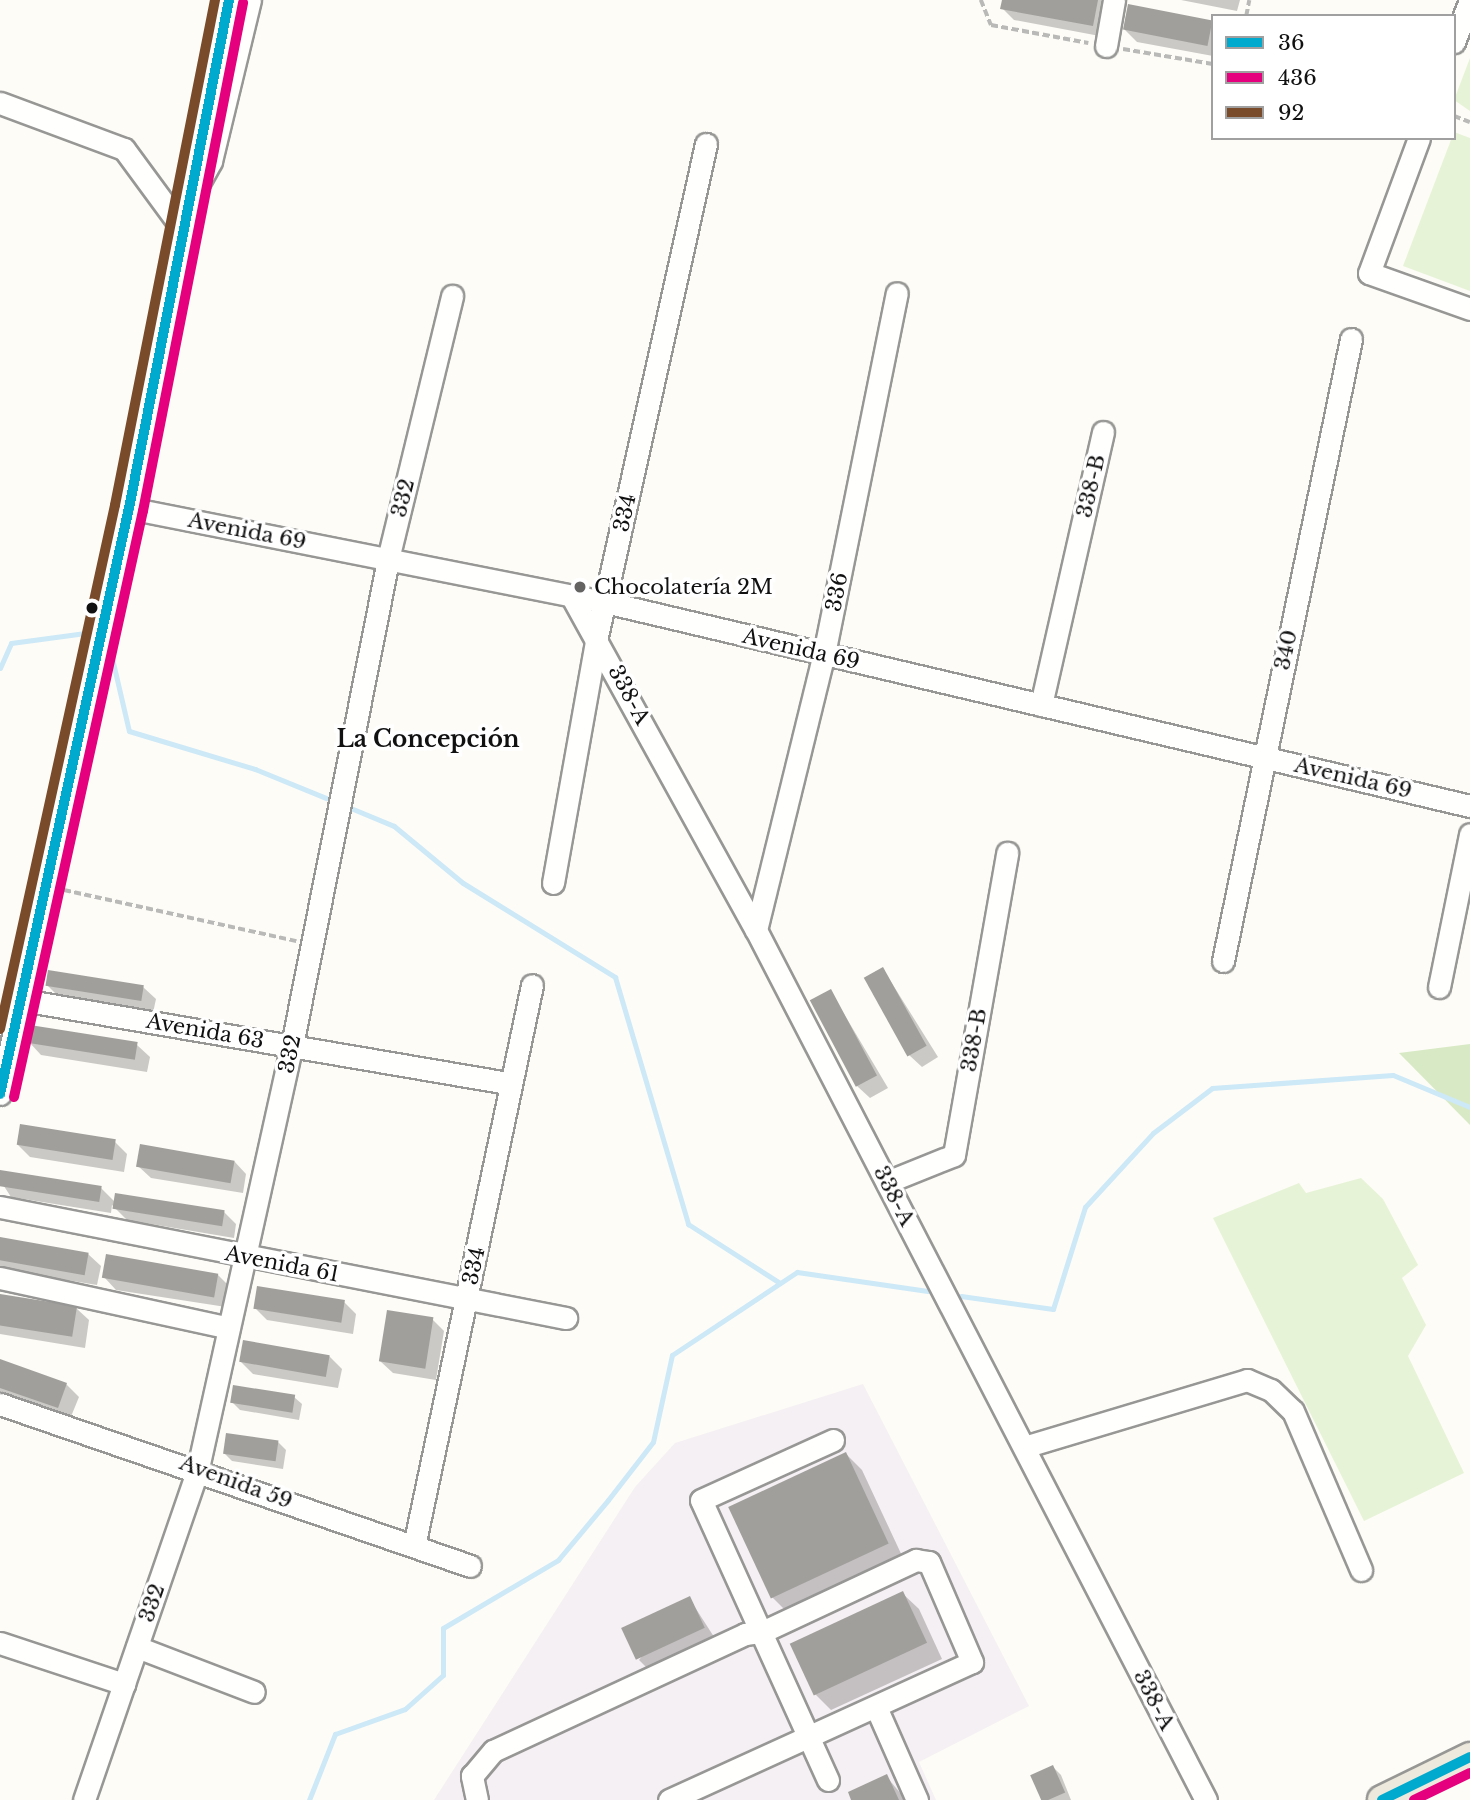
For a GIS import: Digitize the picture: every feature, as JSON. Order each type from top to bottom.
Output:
[{"type":"main road","points":[[1382,1800],[1470,1757]]},
{"type":"street","points":[[0,1094],[129,508],[229,0]]},
{"type":"street","points":[[189,193],[211,161],[250,0]]},
{"type":"street","points":[[1107,46],[1114,0]]},
{"type":"street","points":[[1456,36],[1469,0]]},
{"type":"street","points":[[0,103],[124,149],[182,228]]},
{"type":"street","points":[[1418,140],[1369,273],[1470,309]]},
{"type":"street","name":"334","points":[[552,883],[597,636],[706,144]]},
{"type":"street","name":"336","points":[[756,930],[824,654],[897,293]]},
{"type":"street","name":"332","points":[[84,1800],[198,1468],[292,1045],[388,559],[452,296]]},
{"type":"street","name":"340","points":[[1223,961],[1263,757],[1352,340]]},
{"type":"street","name":"338-B","points":[[1041,705],[1103,432]]},
{"type":"street","name":"Avenida 69","points":[[129,508],[605,603],[1470,806]]},
{"type":"street","name":"338-A","points":[[572,597],[597,636],[756,930],[1206,1800]]},
{"type":"street","points":[[1439,987],[1470,834]]},
{"type":"street","name":"338-B","points":[[887,1182],[954,1155],[1007,853]]},
{"type":"street","name":"334","points":[[414,1546],[532,985]]},
{"type":"street","name":"Avenida 63","points":[[22,1000],[511,1084]]},
{"type":"street","name":"Avenida 61","points":[[0,1207],[467,1301],[566,1318]]},
{"type":"street","points":[[0,1278],[229,1328]]},
{"type":"street","points":[[1024,1447],[1247,1380],[1271,1390],[1293,1411],[1361,1570]]},
{"type":"street","name":"Avenida 59","points":[[0,1404],[198,1468],[470,1566]]},
{"type":"street","points":[[828,1780],[701,1500],[833,1440]]},
{"type":"street","points":[[477,1800],[472,1776],[494,1751],[745,1634],[762,1632],[916,1560],[929,1562],[972,1662],[810,1739],[669,1800]]},
{"type":"street","points":[[0,1643],[124,1684]]},
{"type":"street","points":[[137,1647],[254,1692]]},
{"type":"street","points":[[876,1707],[917,1800]]},
{"type":"path","points":[[47,886],[312,944]]},
{"type":"shaded area","points":[[863,1384],[1029,1706],[919,1762],[936,1800],[434,1800],[635,1487],[675,1443]]},
{"type":"green space","points":[[1470,58],[1470,111],[1456,101]]},
{"type":"green space","points":[[1456,133],[1470,138],[1470,291],[1403,266],[1451,140],[1456,140]]},
{"type":"green space","points":[[1470,1044],[1470,1125],[1399,1053]]},
{"type":"green space","points":[[1361,1178],[1383,1199],[1418,1265],[1402,1278],[1426,1325],[1408,1356],[1464,1473],[1364,1521],[1213,1218],[1299,1183],[1306,1193]]},
{"type":"building","points":[[1002,0],[1098,0],[1093,26],[1000,9]]},
{"type":"building","points":[[1128,4],[1211,20],[1207,46],[1123,30]]},
{"type":"building","points":[[883,967],[927,1046],[907,1056],[864,978]]},
{"type":"building","points":[[48,970],[144,985],[141,1001],[45,986]]},
{"type":"building","points":[[831,989],[877,1076],[856,1087],[810,1000]]},
{"type":"building","points":[[30,1025],[138,1042],[135,1060],[27,1043]]},
{"type":"building","points":[[20,1124],[116,1139],[113,1160],[17,1145]]},
{"type":"building","points":[[140,1144],[235,1161],[231,1183],[136,1167]]},
{"type":"building","points":[[0,1170],[102,1186],[99,1202],[0,1186]]},
{"type":"building","points":[[115,1193],[225,1210],[222,1226],[112,1209]]},
{"type":"building","points":[[0,1237],[89,1253],[85,1275],[0,1260]]},
{"type":"building","points":[[106,1254],[218,1274],[214,1297],[102,1278]]},
{"type":"building","points":[[257,1286],[345,1300],[341,1323],[253,1309]]},
{"type":"building","points":[[0,1294],[77,1306],[72,1337],[0,1325]]},
{"type":"building","points":[[387,1310],[433,1317],[425,1369],[379,1361]]},
{"type":"building","points":[[243,1340],[330,1355],[326,1377],[239,1362]]},
{"type":"building","points":[[0,1359],[67,1383],[58,1408],[0,1388]]},
{"type":"building","points":[[233,1385],[295,1395],[292,1413],[230,1403]]},
{"type":"building","points":[[226,1433],[278,1440],[276,1461],[223,1454]]},
{"type":"building","points":[[846,1452],[889,1544],[771,1598],[728,1507]]},
{"type":"building","points":[[903,1591],[927,1643],[814,1695],[790,1644]]},
{"type":"building","points":[[690,1596],[705,1628],[636,1660],[621,1628]]},
{"type":"building","points":[[1053,1765],[1065,1792],[1041,1800],[1030,1775]]},
{"type":"building","points":[[887,1774],[899,1800],[851,1800],[848,1792]]},
{"type":"waterway","points":[[0,668],[11,643],[85,633]]},
{"type":"waterway","points":[[108,641],[129,731],[255,769],[326,798]]},
{"type":"waterway","points":[[353,809],[394,826],[463,883],[615,977],[688,1224],[780,1283]]},
{"type":"waterway","points":[[961,1296],[1053,1309],[1085,1207],[1153,1133],[1212,1088],[1393,1075],[1470,1107]]},
{"type":"waterway","points":[[309,1800],[335,1734],[405,1709],[443,1675],[443,1628],[558,1560],[608,1500],[653,1442],[672,1355],[797,1272],[928,1291]]},
{"type":"transit line","name":"92","points":[[0,1029],[115,505],[215,0]]},
{"type":"transit line","name":"36","points":[[0,1094],[129,508],[229,0]]},
{"type":"transit line","name":"436","points":[[14,1097],[143,511],[243,3]]},
{"type":"transit line","name":"36","points":[[1382,1800],[1470,1757]]},
{"type":"transit line","name":"436","points":[[1414,1800],[1470,1773]]},
{"type":"place","name":"Chocolatería 2M","points":[[580,587]]},
{"type":"district","name":"La Concepción","points":[[428,739]]}]
